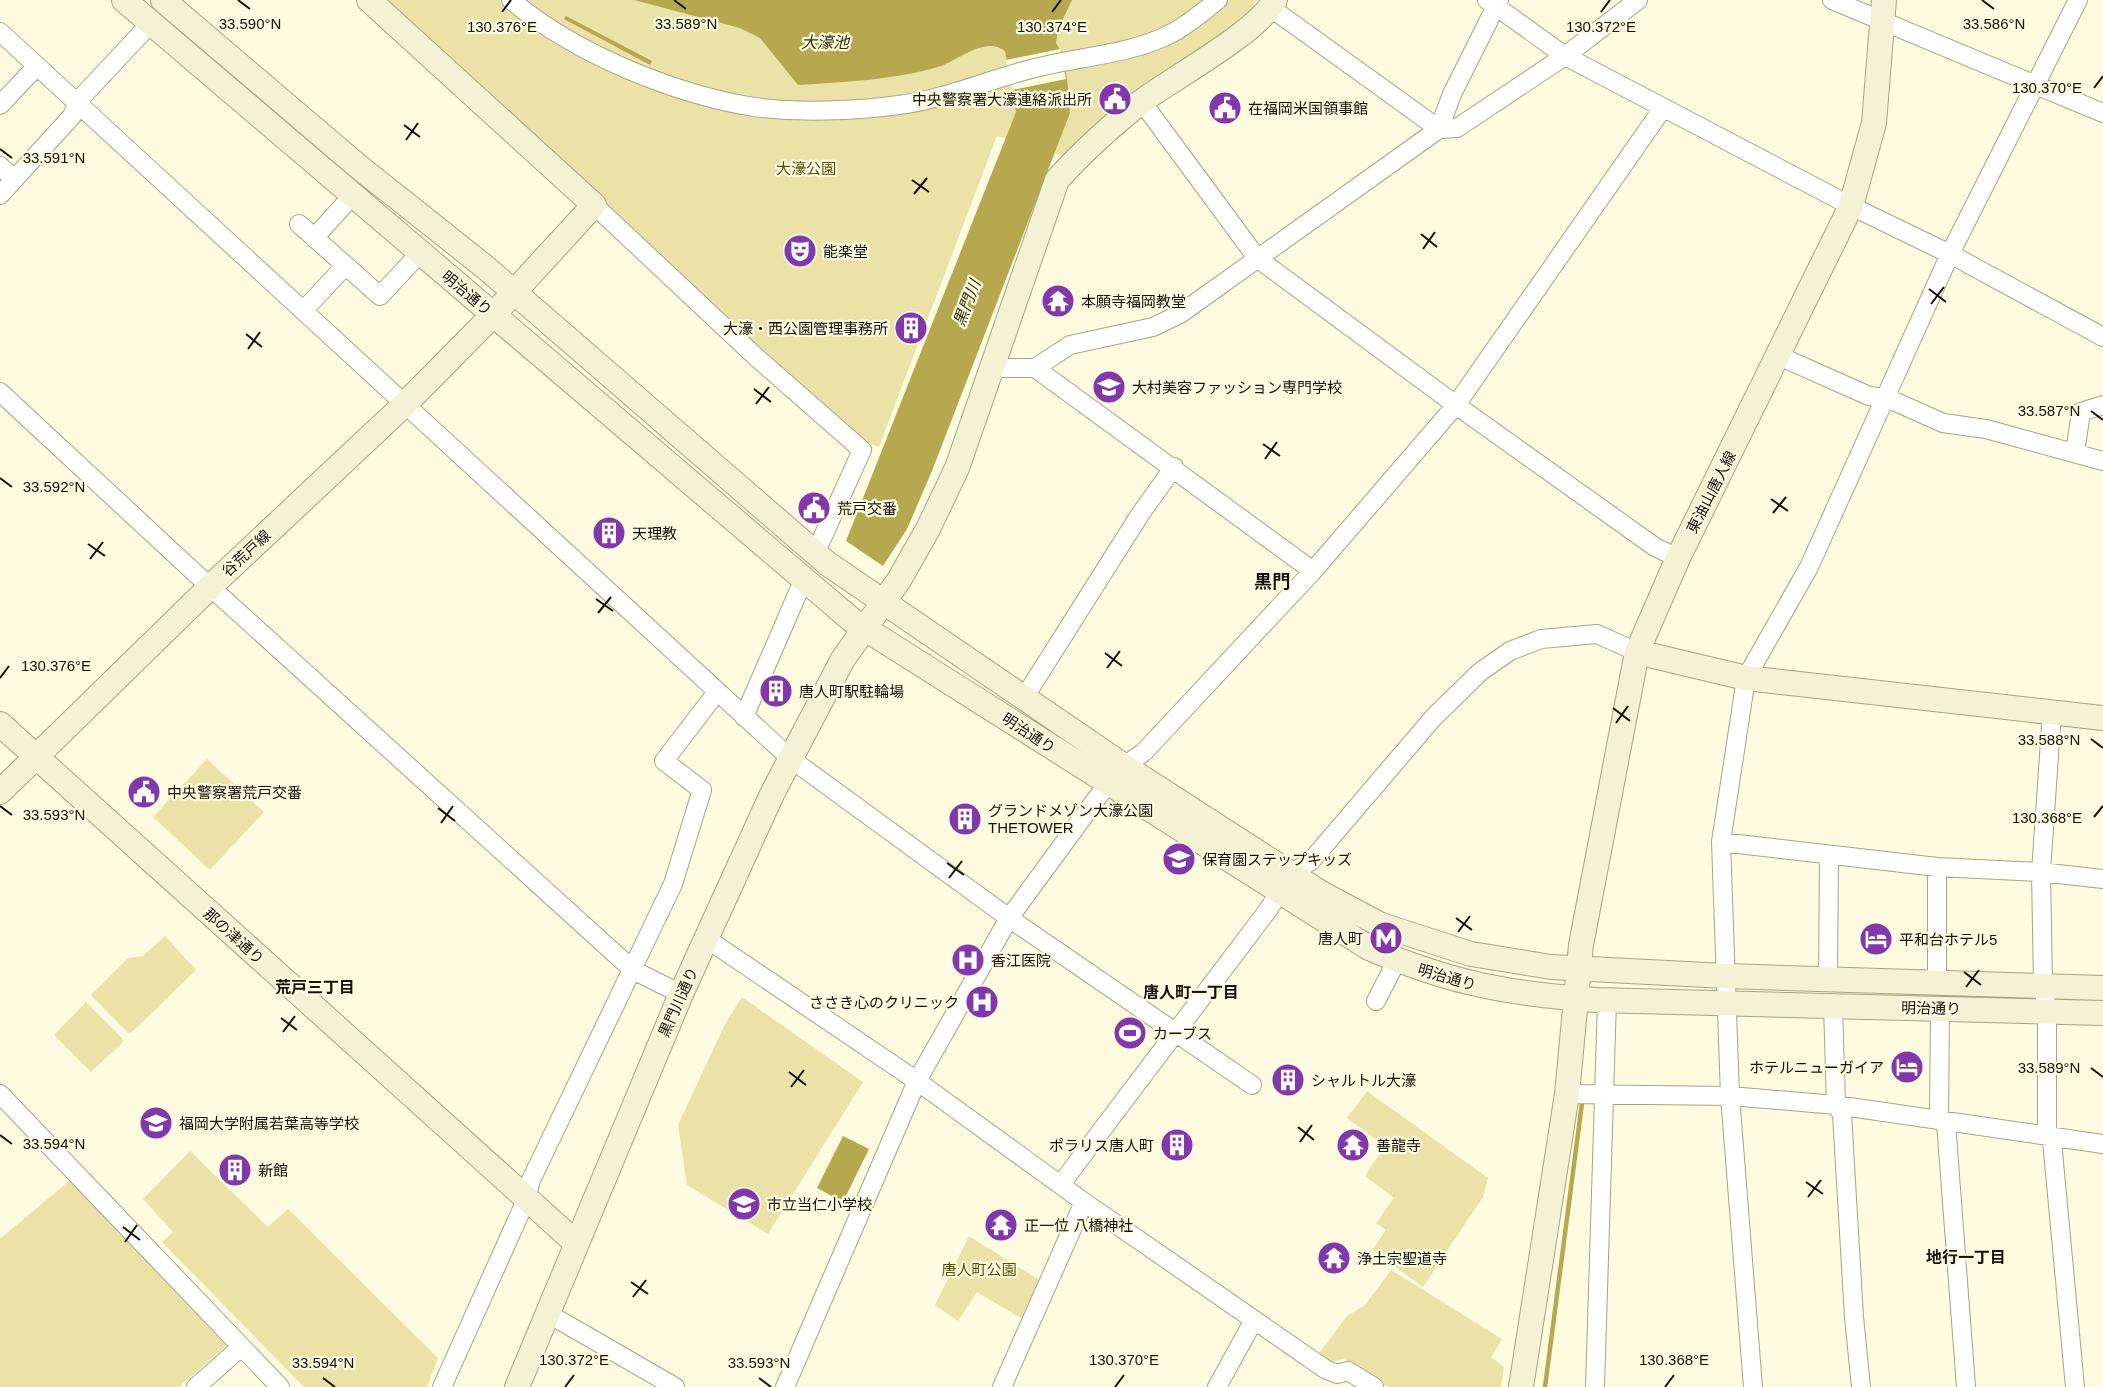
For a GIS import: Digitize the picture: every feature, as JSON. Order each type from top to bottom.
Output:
[{"type":"street","name":"明治通り","points":[[124,0],[806,584],[858,625],[1381,925],[1423,940],[1511,963],[1578,969],[2103,988]]},
{"type":"street","points":[[369,0],[594,205],[756,357],[862,450],[821,559]]},
{"type":"street","points":[[511,0],[561,35],[633,71],[699,94],[754,107],[805,110],[899,105],[1009,74],[1124,49],[1173,33],[1218,0]]},
{"type":"street","points":[[992,368],[1035,368],[1070,345],[1153,327],[1180,314],[1438,129],[1457,128],[1565,56],[1638,0]]},
{"type":"street","points":[[1832,0],[1883,10],[2036,86],[2103,113]]},
{"type":"street","points":[[1753,1387],[1730,1096],[1721,843],[1746,678],[1809,567],[1950,254],[2078,0]]},
{"type":"street","name":"明治通り","points":[[170,2],[359,167],[421,214],[514,293],[821,559],[876,599],[1024,698],[1116,775],[1279,893],[1369,948],[1397,960],[1485,988],[1575,999],[2103,1013]]},
{"type":"street","points":[[1438,129],[1494,2],[1565,56],[1851,206],[1950,254],[2103,337]]},
{"type":"street","points":[[1273,4],[1438,129]]},
{"type":"street","name":"黒門川通り","points":[[517,1387],[681,994],[791,759],[858,625],[876,599],[899,580],[922,540],[957,468],[1057,180],[1090,144],[1142,102],[1247,30],[1273,4]]},
{"type":"street","name":"東油山唐人線","points":[[1521,1387],[1567,1094],[1578,969],[1615,760],[1637,652],[1678,558],[1779,357],[1851,206],[1874,123],[1883,10]]},
{"type":"street","points":[[0,195],[72,116],[77,102],[151,23]]},
{"type":"street","points":[[0,32],[404,405],[446,441],[489,484],[540,526],[791,759],[1009,918],[1252,1084]]},
{"type":"street","points":[[0,105],[37,66]]},
{"type":"street","points":[[1142,102],[1257,258],[1456,405],[1655,547],[1678,558]]},
{"type":"street","points":[[785,1387],[917,1081],[1009,918],[1116,775],[1144,752],[1313,572],[1456,405],[1663,108]]},
{"type":"street","points":[[0,166],[14,179]]},
{"type":"street","points":[[314,238],[352,196]]},
{"type":"street","name":"谷荒戸線","points":[[0,792],[211,586],[404,405],[494,315],[594,205]]},
{"type":"street","points":[[299,224],[380,296],[420,253]]},
{"type":"street","points":[[303,311],[345,266]]},
{"type":"street","points":[[1779,357],[1869,396],[1887,398],[1943,423],[1986,429],[2103,461]]},
{"type":"street","points":[[1035,368],[1174,467],[1313,572]]},
{"type":"street","points":[[0,392],[633,970],[681,994]]},
{"type":"street","points":[[2075,453],[2081,412],[2103,405]]},
{"type":"street","points":[[1024,698],[1141,513],[1174,467]]},
{"type":"street","points":[[744,717],[806,584]]},
{"type":"street","points":[[1061,1184],[1292,873],[1311,861],[1433,718],[1480,672],[1510,651],[1541,639],[1596,634],[1637,652],[1746,678],[2103,718]]},
{"type":"street","points":[[442,1387],[526,1200],[531,1180],[673,884],[702,790],[664,761],[717,692]]},
{"type":"street","points":[[2052,712],[2041,872],[2043,986],[2047,1011],[2047,1134],[2052,1141],[2075,1387]]},
{"type":"street","name":"那の津通り","points":[[0,724],[576,1243]]},
{"type":"street","points":[[1721,843],[1938,867],[2041,872],[2103,879]]},
{"type":"street","points":[[1828,978],[1830,855]]},
{"type":"street","points":[[1937,983],[1938,867]]},
{"type":"street","points":[[707,939],[917,1081],[1084,1202],[1325,1369],[1334,1381],[1348,1371],[1374,1387]]},
{"type":"street","points":[[1376,1001],[1397,960]]},
{"type":"street","points":[[1595,1387],[1608,1000]]},
{"type":"street","points":[[1833,1006],[1836,1105],[1842,1114],[1854,1317],[1861,1387]]},
{"type":"street","points":[[1939,1119],[1940,1008]]},
{"type":"street","points":[[0,1094],[280,1387]]},
{"type":"street","points":[[1567,1094],[1730,1096],[1836,1105],[2047,1134],[2103,1144]]},
{"type":"street","points":[[1939,1119],[1946,1123],[1966,1387]]},
{"type":"street","points":[[1002,1387],[1084,1202]]},
{"type":"street","points":[[547,1313],[675,1387]]},
{"type":"street","points":[[1217,1387],[1254,1320]]},
{"type":"street","points":[[196,1387],[241,1347]]},
{"type":"green space","name":"大濠公園","points":[[378,0],[1257,0],[1253,4],[1256,8],[1064,156],[997,136],[879,447],[862,440],[765,357]]},
{"type":"green space","points":[[207,759],[264,812],[210,870],[153,817]]},
{"type":"green space","points":[[165,936],[196,970],[132,1032],[128,1033],[91,995],[128,958],[143,956]]},
{"type":"green space","points":[[742,997],[863,1082],[768,1234],[687,1185],[678,1125],[725,1024]]},
{"type":"green space","points":[[86,1002],[122,1038],[123,1042],[91,1072],[54,1035]]},
{"type":"green space","points":[[1367,1091],[1488,1178],[1483,1197],[1423,1287],[1372,1250],[1386,1230],[1376,1223],[1394,1198],[1365,1176],[1385,1146],[1347,1118]]},
{"type":"green space","points":[[190,1151],[268,1227],[288,1209],[438,1358],[427,1387],[304,1387],[162,1242],[173,1232],[143,1199]]},
{"type":"green space","points":[[70,1180],[228,1344],[179,1387],[0,1387],[0,1239]]},
{"type":"green space","name":"唐人町公園","points":[[969,1236],[1041,1281],[1024,1320],[977,1292],[958,1321],[935,1305]]},
{"type":"green space","points":[[1391,1270],[1502,1339],[1491,1357],[1504,1367],[1501,1387],[1387,1387],[1344,1359],[1330,1362],[1318,1355],[1347,1316],[1365,1305]]},
{"type":"water","points":[[634,0],[1072,0],[1058,29],[1056,43],[1065,68],[1070,113],[932,471],[907,529],[883,566],[846,541],[1016,112],[1005,51],[998,47],[981,47],[941,66],[924,71],[870,80],[798,85],[760,38],[740,28]]},
{"type":"water","points":[[566,16],[652,61],[650,65],[564,19]]},
{"type":"water","points":[[843,1136],[869,1149],[843,1202],[817,1188]]},
{"type":"pier","points":[[1060,49],[1066,79],[1012,90],[1006,60]]},
{"type":"waterway","points":[[1545,1387],[1582,1103]]},
{"type":"place","name":"中央警察署大濠連絡派出所","points":[[1115,99]]},
{"type":"place","name":"在福岡米国領事館","points":[[1225,108]]},
{"type":"place","name":"能楽堂","points":[[800,251]]},
{"type":"place","name":"本願寺福岡教堂","points":[[1058,301]]},
{"type":"place","name":"大濠・西公園管理事務所","points":[[911,328]]},
{"type":"place","name":"大村美容ファッション専門学校","points":[[1109,387]]},
{"type":"place","name":"荒戸交番","points":[[814,508]]},
{"type":"place","name":"天理教","points":[[609,533]]},
{"type":"place","name":"唐人町駅駐輪場","points":[[776,691]]},
{"type":"place","name":"中央警察署荒戸交番","points":[[144,792]]},
{"type":"place","name":"グランドメゾン大濠公園 THETOWER","points":[[965,819]]},
{"type":"place","name":"保育園ステップキッズ","points":[[1179,859]]},
{"type":"place","name":"唐人町","points":[[1386,938]]},
{"type":"place","name":"平和台ホテル5","points":[[1876,939]]},
{"type":"place","name":"香江医院","points":[[968,960]]},
{"type":"place","name":"ささき心のクリニック","points":[[982,1002]]},
{"type":"place","name":"カーブス","points":[[1130,1033]]},
{"type":"place","name":"ホテルニューガイア","points":[[1907,1067]]},
{"type":"place","name":"シャルトル大濠","points":[[1288,1080]]},
{"type":"place","name":"福岡大学附属若葉高等学校","points":[[156,1123]]},
{"type":"place","name":"ポラリス唐人町","points":[[1177,1145]]},
{"type":"place","name":"善龍寺","points":[[1353,1145]]},
{"type":"place","name":"新館","points":[[235,1170]]},
{"type":"place","name":"市立当仁小学校","points":[[744,1204]]},
{"type":"place","name":"正一位 八橋神社","points":[[1001,1225]]},
{"type":"place","name":"浄土宗聖道寺","points":[[1334,1258]]},
{"type":"district","name":"黒門","points":[[1272,582]]},
{"type":"district","name":"荒戸三丁目","points":[[315,987]]},
{"type":"district","name":"唐人町一丁目","points":[[1191,992]]},
{"type":"district","name":"地行一丁目","points":[[1966,1257]]},
{"type":"water label","name":"大濠池","points":[[825,42]]},
{"type":"water label","name":"黒門川","points":[[967,303]]}]
